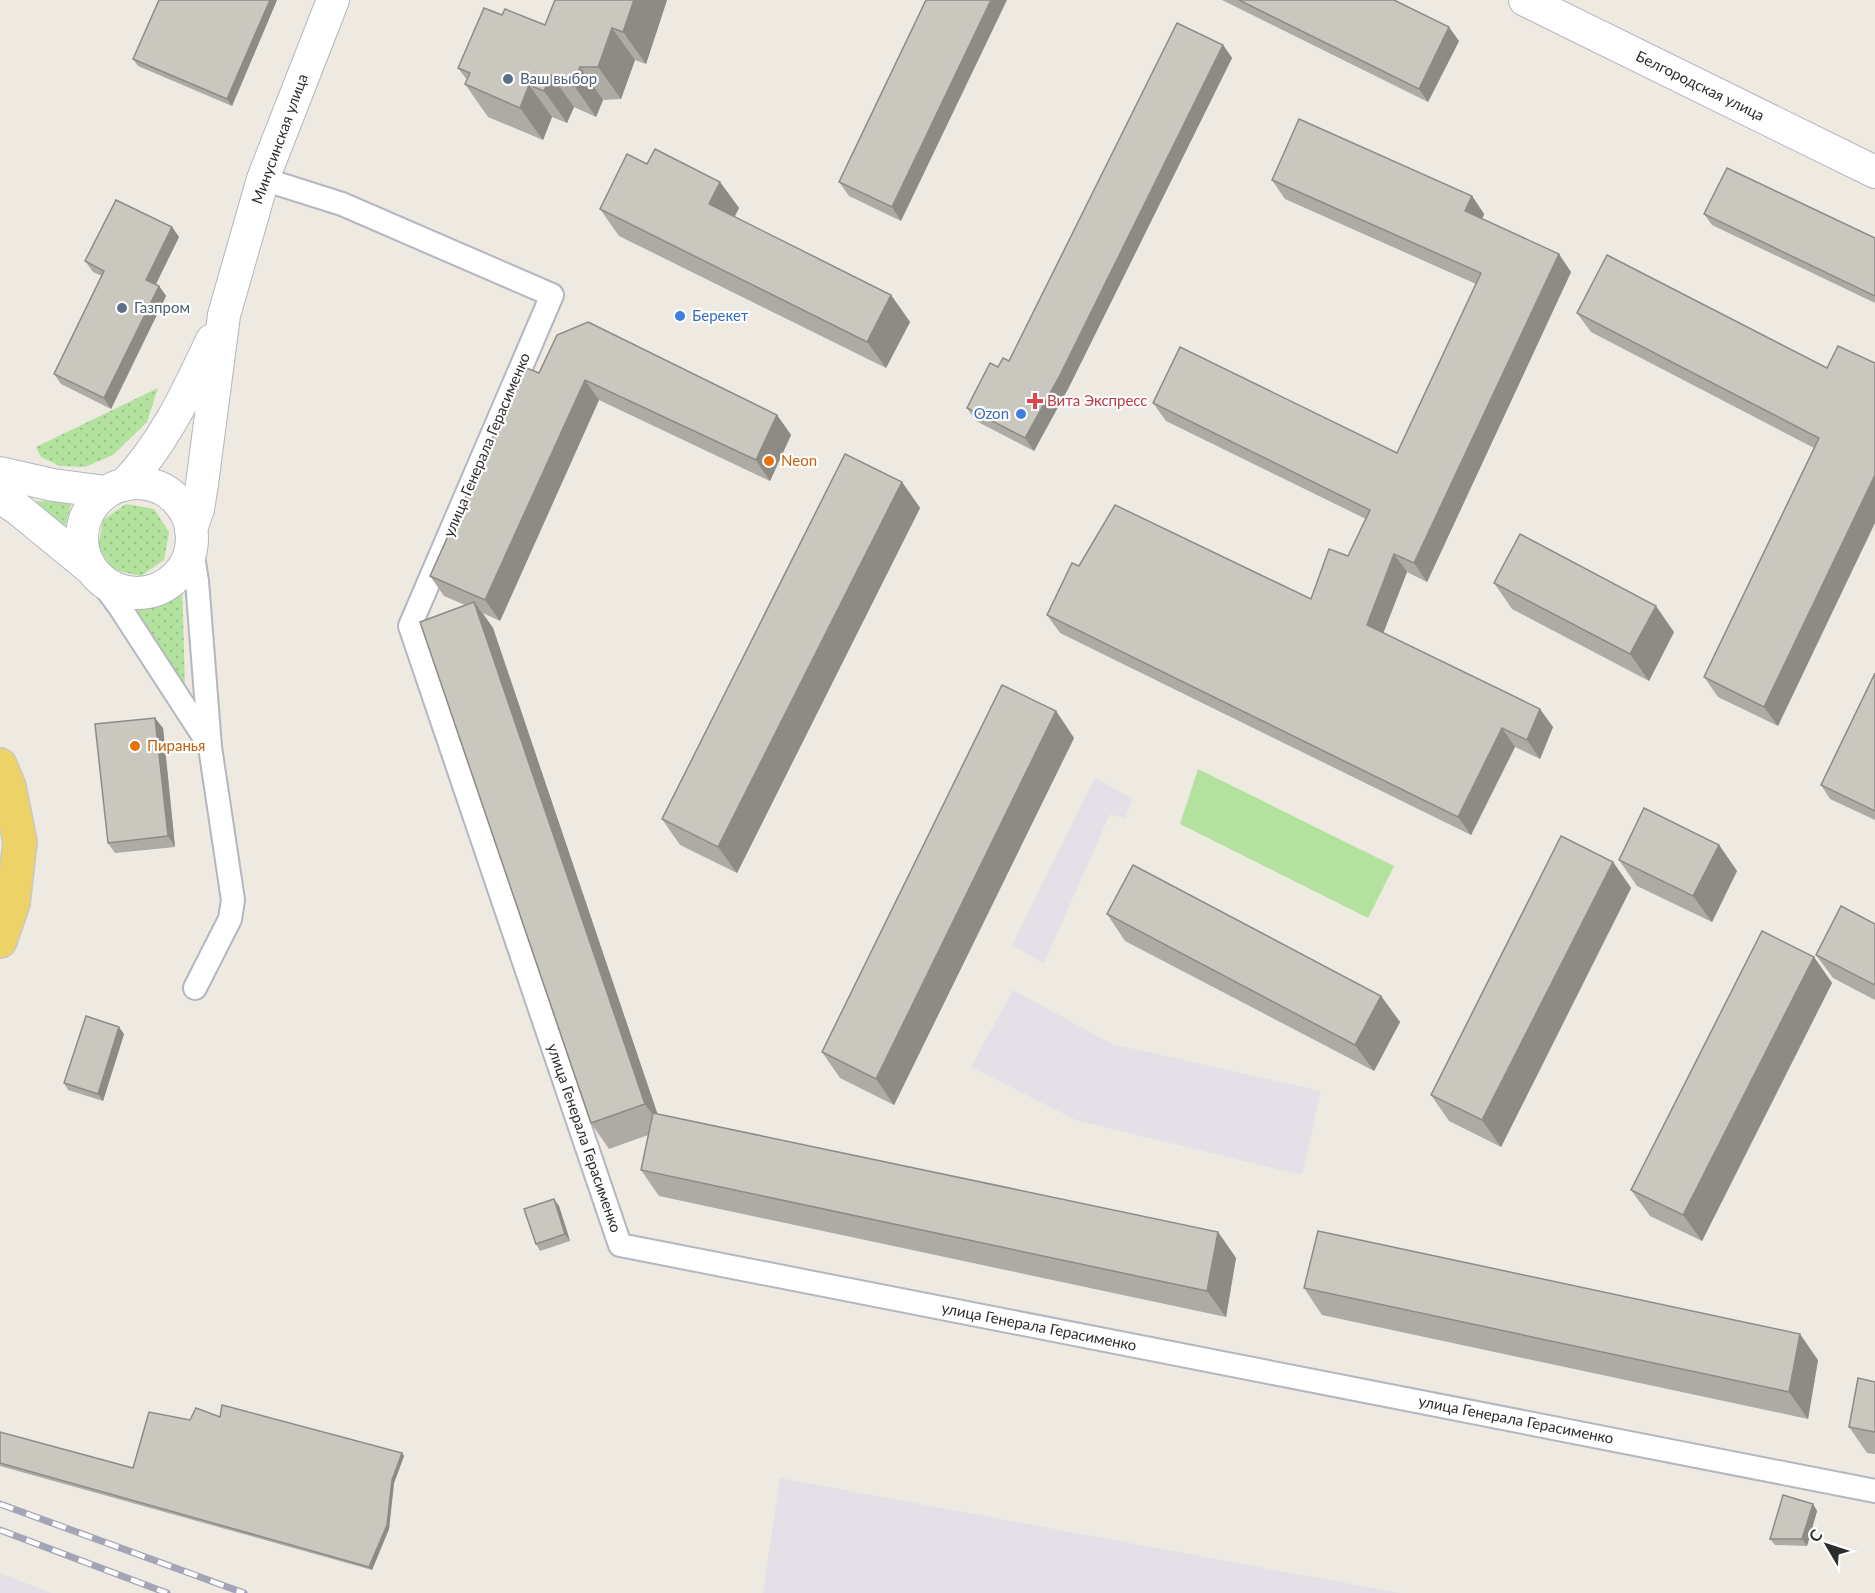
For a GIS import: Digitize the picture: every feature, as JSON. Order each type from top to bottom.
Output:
[{"type":"main road","name":"Минусинская улица","points":[[191,537],[202,484],[224,315],[263,179],[333,0]]},
{"type":"main road","name":"Белгородская улица","points":[[1524,0],[1875,172]]},
{"type":"main road","name":"Минусинская улица","points":[[115,488],[140,468],[181,405],[224,315]]},
{"type":"main road","points":[[0,473],[53,485],[115,488],[139,483],[167,492],[182,508],[191,537],[187,559],[180,572],[169,582],[141,593],[126,592],[112,587],[18,509],[0,497]]},
{"type":"main road","points":[[95,573],[83,552],[82,535],[85,519],[94,504],[115,488]]},
{"type":"main road","points":[[0,765],[9,787],[20,842],[13,903],[0,940]]},
{"type":"street","name":"улица Генерала Герасименко","points":[[263,179],[342,204],[552,295],[410,626],[620,1245],[1875,1491]]},
{"type":"street","points":[[191,537],[197,581],[210,747],[233,900],[230,919],[195,988]]},
{"type":"street","points":[[95,573],[119,606],[210,747]]},
{"type":"shaded area","points":[[1095,778],[1133,799],[1125,818],[1110,814],[1044,963],[1012,945]]},
{"type":"shaded area","points":[[1013,990],[1112,1044],[1321,1091],[1302,1175],[1076,1120],[971,1067]]},
{"type":"shaded area","points":[[780,1478],[1399,1593],[763,1593]]},
{"type":"shaded area","points":[[0,1573],[51,1593],[0,1593]]},
{"type":"green space","points":[[158,388],[147,422],[113,455],[85,467],[60,466],[41,457],[36,447]]},
{"type":"green space","points":[[31,501],[72,502],[65,526]]},
{"type":"green space","points":[[126,504],[154,509],[169,532],[164,560],[141,576],[114,570],[98,548],[103,520]]},
{"type":"green space","points":[[182,581],[185,686],[126,603],[157,599]]},
{"type":"green space","points":[[1198,769],[1394,866],[1368,918],[1180,824]]},
{"type":"building","points":[[159,0],[270,0],[227,99],[133,59]]},
{"type":"building","points":[[555,0],[634,0],[623,32],[612,28],[598,67],[580,67],[573,84],[551,75],[544,91],[529,85],[520,108],[465,84],[470,73],[458,68],[484,8],[502,15],[505,9],[545,25]]},
{"type":"building","points":[[926,0],[991,0],[892,207],[839,182]]},
{"type":"building","points":[[1239,0],[1394,0],[1449,27],[1419,89]]},
{"type":"building","points":[[1177,23],[1223,45],[1060,375],[1025,438],[967,408],[990,363],[998,367],[1003,358],[1009,361]]},
{"type":"building","points":[[1299,119],[1472,196],[1465,211],[1559,254],[1414,563],[1394,554],[1367,625],[1540,709],[1527,740],[1502,728],[1458,817],[1047,615],[1072,563],[1079,566],[1115,505],[1311,599],[1329,549],[1348,556],[1370,510],[1153,403],[1180,347],[1397,453],[1481,273],[1272,180]]},
{"type":"building","points":[[655,149],[720,182],[709,204],[891,295],[867,342],[600,209],[627,154],[647,164]]},
{"type":"building","points":[[1727,168],[1875,238],[1875,296],[1704,214]]},
{"type":"building","points":[[116,200],[172,227],[146,280],[159,286],[104,398],[54,374],[104,271],[85,261]]},
{"type":"building","points":[[1607,255],[1827,368],[1838,346],[1875,363],[1875,475],[1764,707],[1704,677],[1819,438],[1577,313]]},
{"type":"building","points":[[588,322],[777,415],[756,460],[585,380],[485,600],[430,576],[524,367],[539,373],[557,335]]},
{"type":"building","points":[[845,454],[902,482],[718,847],[662,819]]},
{"type":"building","points":[[1520,534],[1656,606],[1630,654],[1494,583]]},
{"type":"building","points":[[474,602],[645,1104],[591,1123],[420,622]]},
{"type":"building","points":[[1875,673],[1875,811],[1821,785]]},
{"type":"building","points":[[1002,685],[1056,711],[876,1079],[822,1052]]},
{"type":"building","points":[[155,718],[168,836],[108,843],[95,724]]},
{"type":"building","points":[[1644,808],[1719,845],[1693,896],[1619,860]]},
{"type":"building","points":[[1561,836],[1613,862],[1482,1120],[1431,1095]]},
{"type":"building","points":[[1133,865],[1381,996],[1355,1045],[1107,914]]},
{"type":"building","points":[[1841,906],[1875,924],[1875,985],[1816,955]]},
{"type":"building","points":[[1762,931],[1814,957],[1683,1215],[1631,1190]]},
{"type":"building","points":[[86,1016],[119,1027],[98,1094],[64,1083]]},
{"type":"building","points":[[653,1113],[1218,1232],[1207,1291],[641,1170]]},
{"type":"building","points":[[554,1199],[565,1234],[536,1244],[524,1209]]},
{"type":"building","points":[[1318,1231],[1800,1334],[1789,1392],[1304,1288]]},
{"type":"building","points":[[1858,1378],[1875,1382],[1875,1432],[1849,1427]]},
{"type":"building","points":[[222,1405],[402,1453],[392,1480],[387,1525],[369,1567],[0,1463],[0,1432],[133,1468],[149,1412],[190,1420],[196,1408],[220,1417]]},
{"type":"building","points":[[1783,1495],[1813,1504],[1802,1539],[1770,1539]]},
{"type":"railway","points":[[0,1504],[244,1593]]},
{"type":"railway","points":[[0,1530],[167,1593]]},
{"type":"place","name":"Ваш выбор","points":[[508,79]]},
{"type":"place","name":"Газпром","points":[[122,308]]},
{"type":"place","name":"Берекет","points":[[680,316]]},
{"type":"place","name":"Вита Экспресс","points":[[1035,401]]},
{"type":"place","name":"Ozon","points":[[1021,414]]},
{"type":"place","name":"Neon","points":[[769,461]]},
{"type":"place","name":"Пиранья","points":[[135,746]]}]
